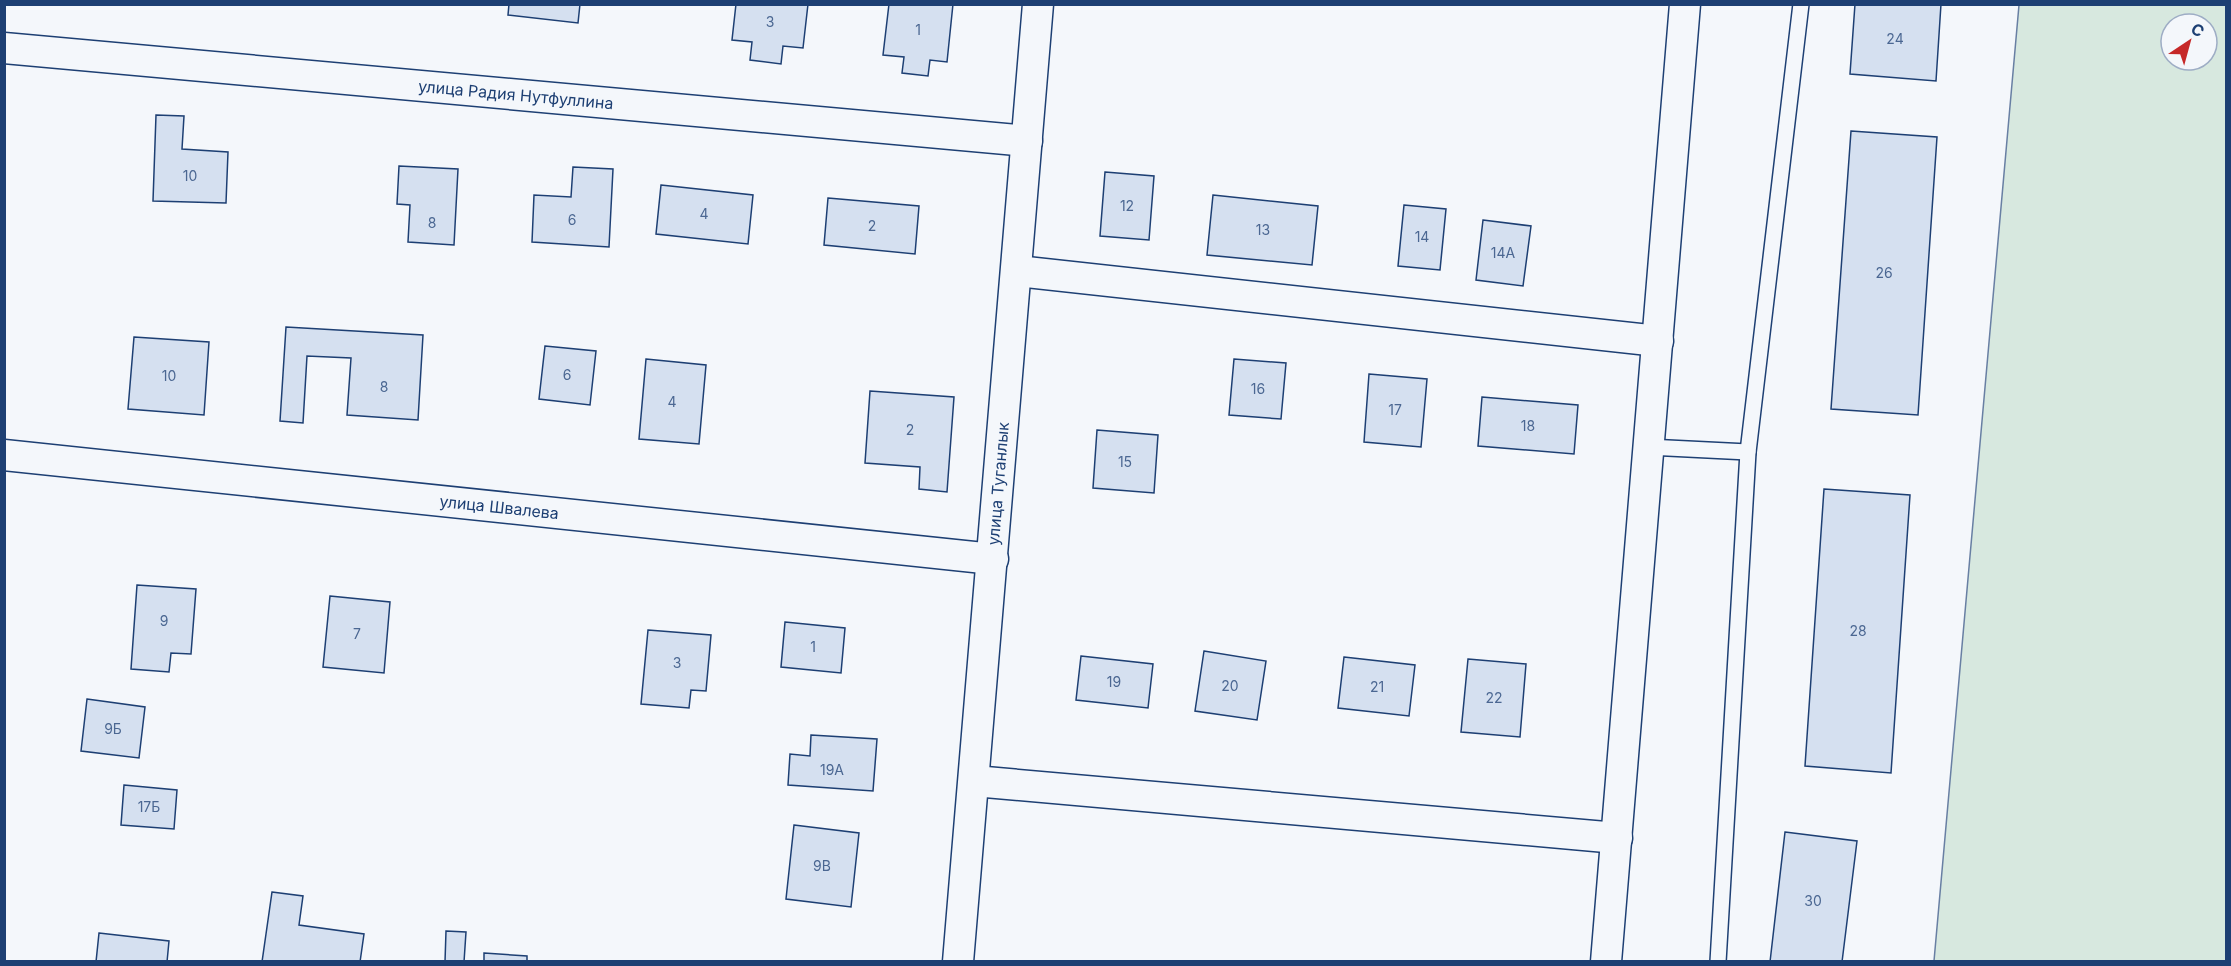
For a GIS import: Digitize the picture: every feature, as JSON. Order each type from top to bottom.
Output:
[{"type":"street","name":"улица Туганлык","points":[[958,962],[1038,4]]},
{"type":"street","points":[[1606,962],[1685,4]]},
{"type":"street","name":"улица Радия Нутфуллина","points":[[4,48],[1027,141]]},
{"type":"street","points":[[1017,271],[1658,341]]},
{"type":"street","name":"улица Швалева","points":[[4,455],[993,559]]},
{"type":"street","points":[[974,781],[1617,838]]},
{"type":"lane","points":[[1718,962],[1748,452],[1801,4]]},
{"type":"lane","points":[[1648,447],[1748,452]]},
{"type":"shaded area","points":[[2019,5],[2226,5],[2226,961],[1934,961]]},
{"type":"building","points":[[509,4],[580,4],[578,23],[508,15]]},
{"type":"building","points":[[736,4],[808,4],[803,48],[783,46],[781,64],[750,60],[752,42],[732,40]]},
{"type":"building","points":[[889,4],[953,4],[947,62],[930,60],[928,76],[902,73],[904,57],[883,55]]},
{"type":"building","points":[[1855,4],[1941,4],[1936,81],[1850,74]]},
{"type":"building","points":[[156,115],[184,116],[182,149],[228,152],[226,203],[153,201]]},
{"type":"building","points":[[1851,131],[1937,137],[1918,415],[1831,409]]},
{"type":"building","points":[[399,166],[458,169],[454,245],[408,242],[410,205],[397,204]]},
{"type":"building","points":[[573,167],[613,169],[609,247],[532,242],[534,195],[571,197]]},
{"type":"building","points":[[1105,172],[1154,176],[1149,240],[1100,236]]},
{"type":"building","points":[[661,185],[753,195],[748,244],[656,234]]},
{"type":"building","points":[[1213,195],[1318,206],[1312,265],[1207,255]]},
{"type":"building","points":[[828,198],[919,206],[915,254],[824,245]]},
{"type":"building","points":[[1404,205],[1446,209],[1440,270],[1398,266]]},
{"type":"building","points":[[1483,220],[1531,226],[1523,286],[1476,280]]},
{"type":"building","points":[[286,327],[423,335],[418,420],[347,415],[351,358],[307,356],[303,423],[280,421]]},
{"type":"building","points":[[134,337],[209,342],[204,415],[128,409]]},
{"type":"building","points":[[545,346],[596,351],[590,405],[539,399]]},
{"type":"building","points":[[646,359],[706,365],[699,444],[639,439]]},
{"type":"building","points":[[1234,359],[1286,363],[1281,419],[1229,415]]},
{"type":"building","points":[[1369,374],[1427,379],[1421,447],[1364,442]]},
{"type":"building","points":[[870,391],[954,397],[947,492],[919,489],[920,467],[865,463]]},
{"type":"building","points":[[1482,397],[1578,405],[1574,454],[1478,446]]},
{"type":"building","points":[[1097,430],[1158,435],[1154,493],[1093,488]]},
{"type":"building","points":[[1824,489],[1910,495],[1891,773],[1805,766]]},
{"type":"building","points":[[137,585],[196,589],[191,654],[171,653],[169,672],[131,669]]},
{"type":"building","points":[[330,596],[390,602],[384,673],[323,667]]},
{"type":"building","points":[[785,622],[845,628],[841,673],[781,667]]},
{"type":"building","points":[[648,630],[711,635],[706,691],[691,690],[689,708],[641,704]]},
{"type":"building","points":[[1204,651],[1266,661],[1257,720],[1195,711]]},
{"type":"building","points":[[1081,656],[1153,664],[1148,708],[1076,700]]},
{"type":"building","points":[[1344,657],[1415,665],[1409,716],[1338,708]]},
{"type":"building","points":[[1468,659],[1526,664],[1520,737],[1461,732]]},
{"type":"building","points":[[87,699],[145,707],[139,758],[81,751]]},
{"type":"building","points":[[811,735],[877,739],[873,791],[788,785],[790,754],[810,756]]},
{"type":"building","points":[[124,785],[177,790],[174,829],[121,825]]},
{"type":"building","points":[[794,825],[859,833],[851,907],[786,899]]},
{"type":"building","points":[[1785,832],[1857,841],[1842,962],[1770,962]]},
{"type":"building","points":[[272,892],[303,896],[299,925],[364,934],[360,962],[262,962]]},
{"type":"building","points":[[446,931],[466,932],[464,962],[445,962]]},
{"type":"building","points":[[99,933],[169,941],[167,962],[96,962]]},
{"type":"building","points":[[484,953],[527,956],[527,962],[484,962]]}]
